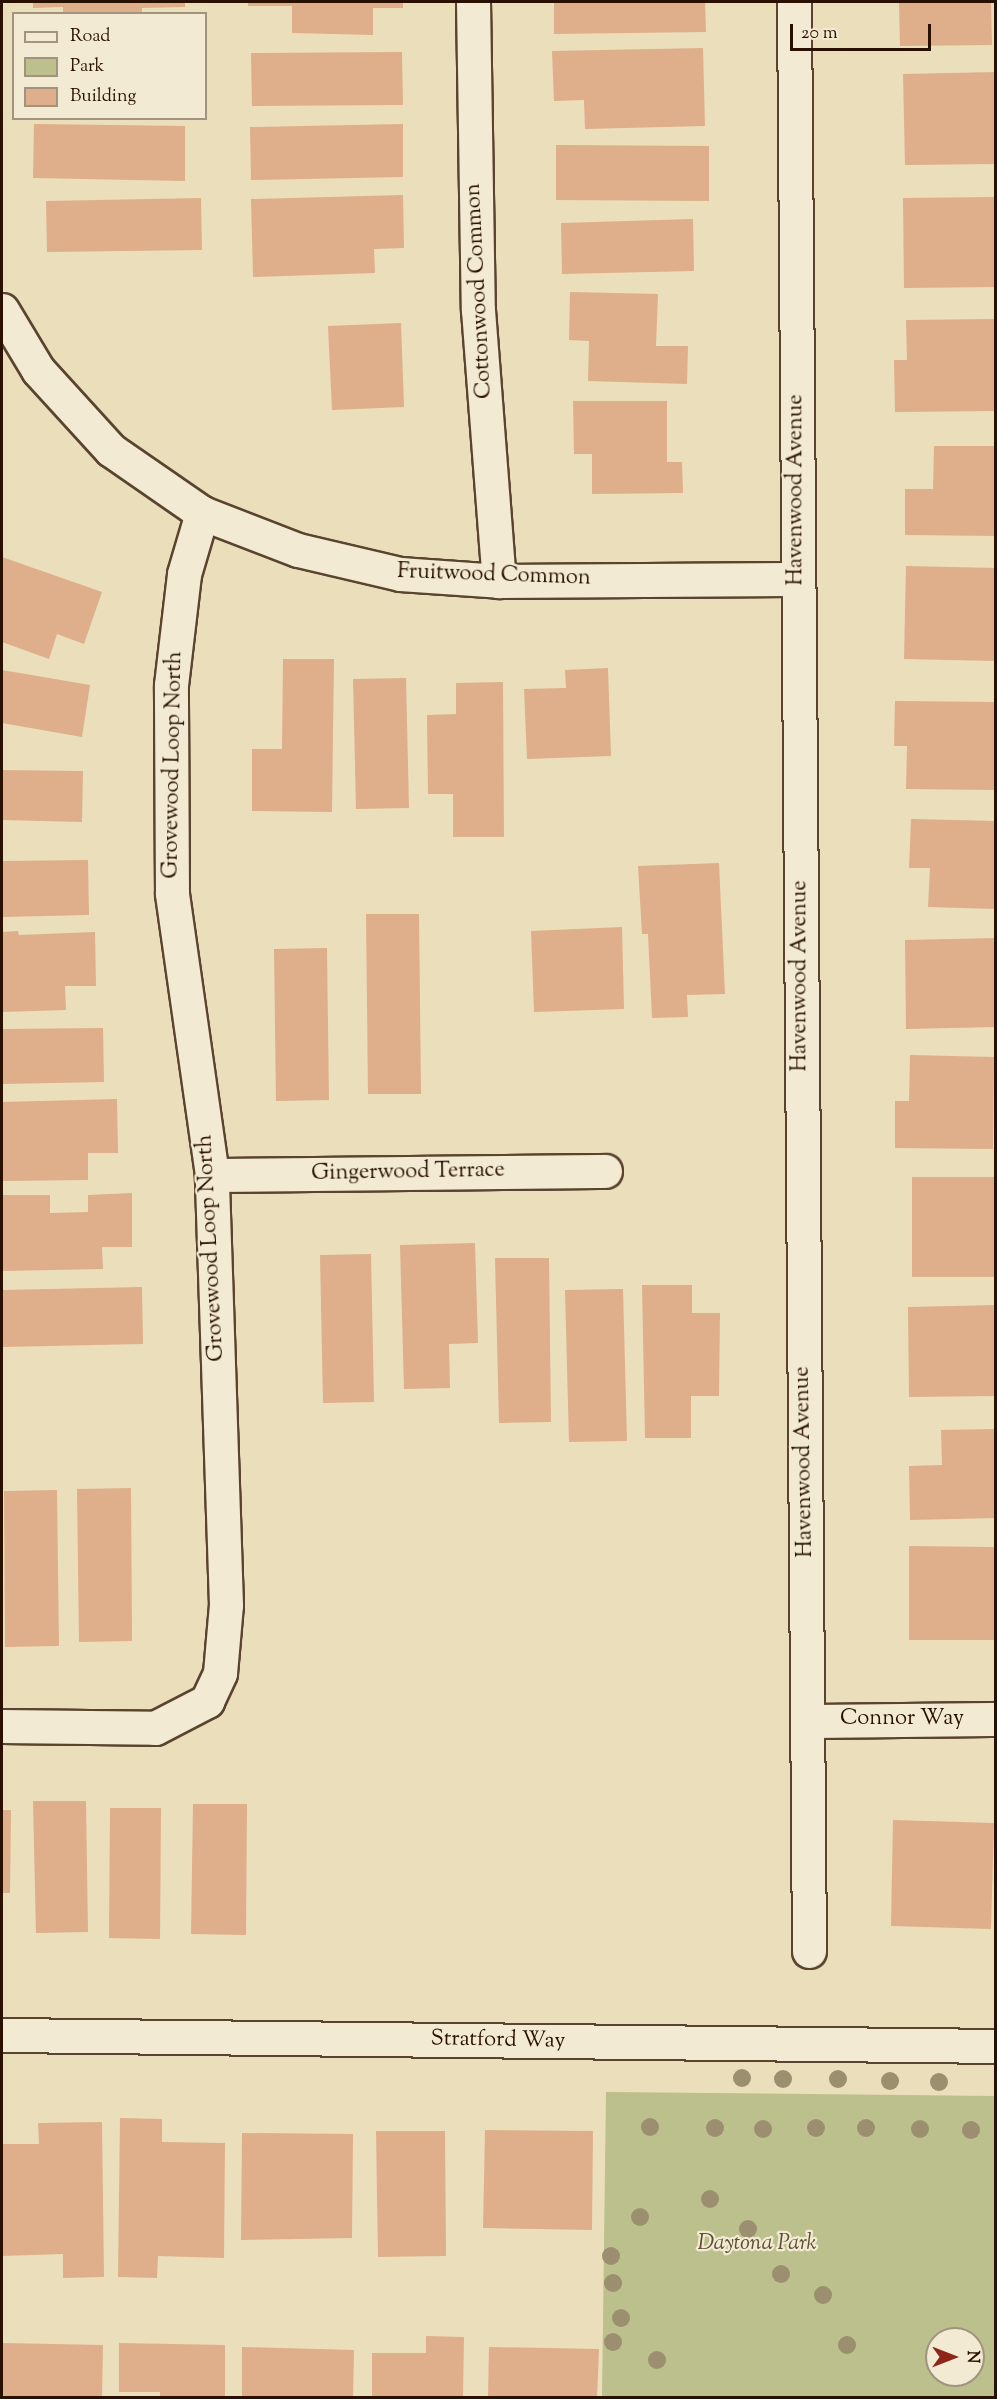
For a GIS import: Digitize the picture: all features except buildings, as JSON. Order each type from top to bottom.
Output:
[{"type":"street","name":"Cottonwood Common","points":[[472,2],[478,310],[499,581]]},
{"type":"street","name":"Havenwood Avenue","points":[[794,2],[809,1951]]},
{"type":"street","name":"Fruitwood Common","points":[[2,310],[38,370],[111,450],[202,513],[298,550],[389,572],[499,581],[798,579]]},
{"type":"street","name":"Grovewood Loop North","points":[[2,1726],[155,1728],[207,1701],[220,1673],[226,1605],[212,1175],[172,893],[171,685],[184,574],[202,513]]},
{"type":"street","name":"Gingerwood Terrace","points":[[212,1175],[605,1171]]},
{"type":"street","name":"Connor Way","points":[[808,1721],[996,1719]]},
{"type":"street","name":"Stratford Way","points":[[2,2035],[996,2046]]},
{"type":"green space","name":"Daytona Park","points":[[606,2092],[995,2096],[995,2397],[602,2397]]}]
